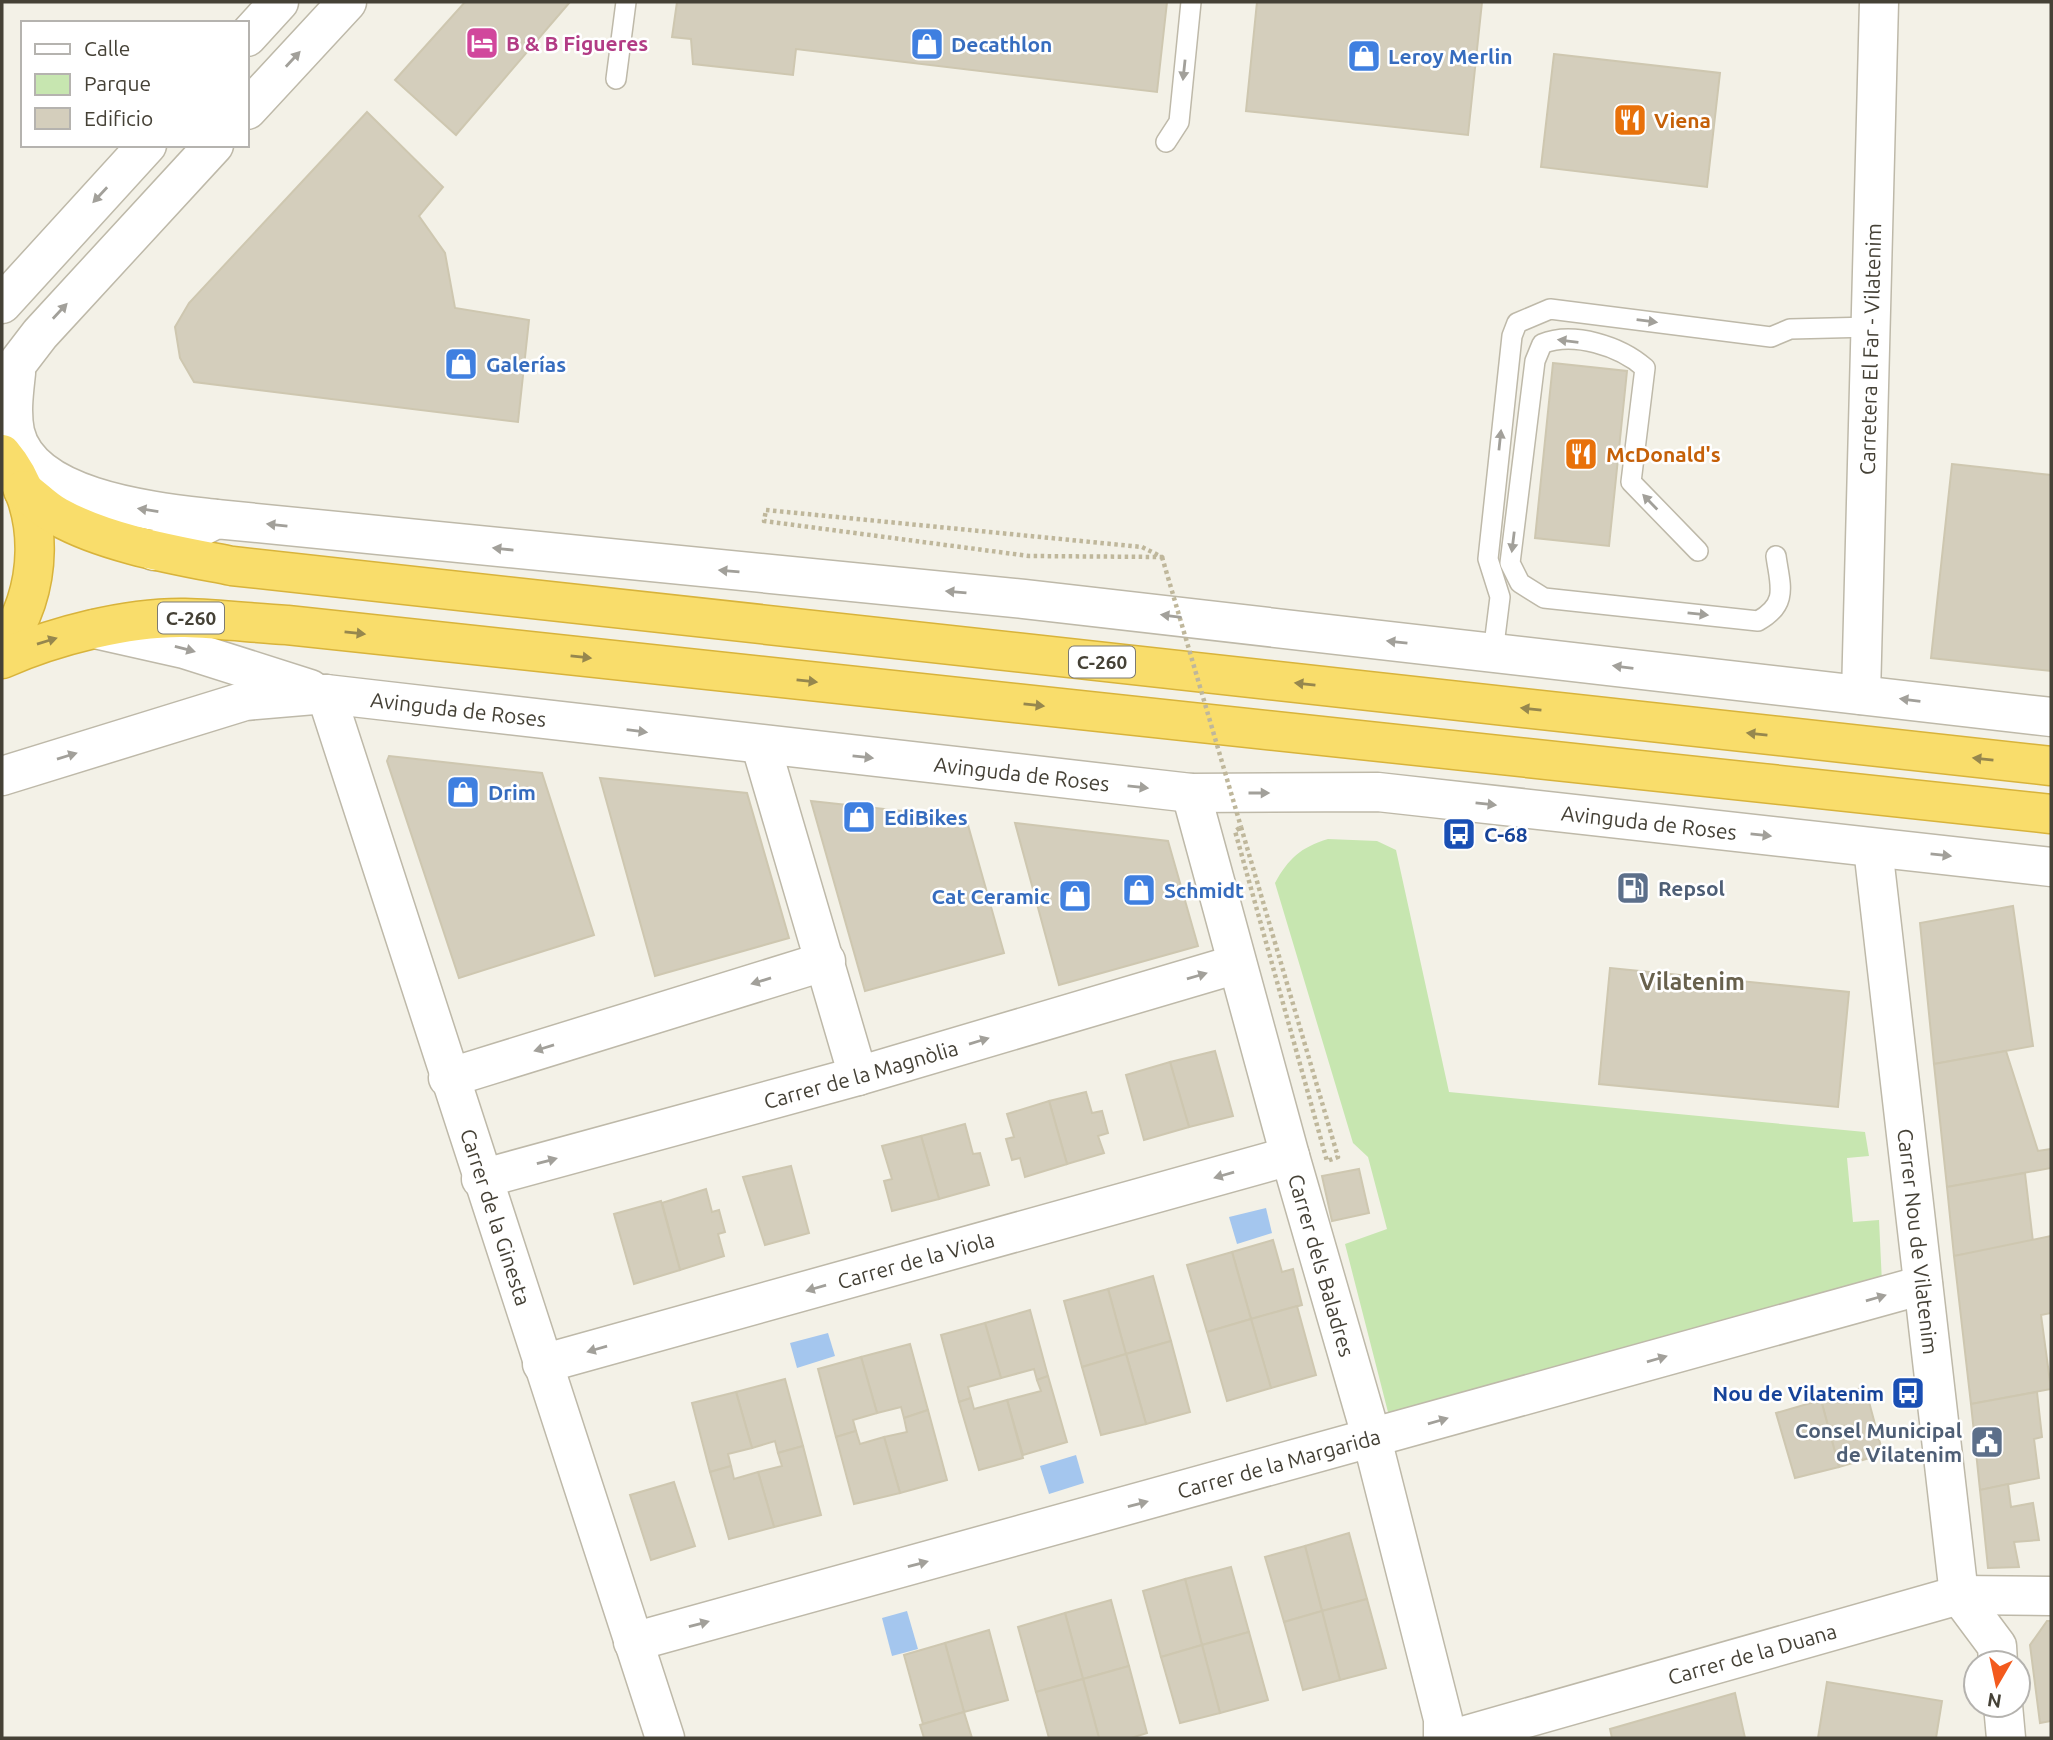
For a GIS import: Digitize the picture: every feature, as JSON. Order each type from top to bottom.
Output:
[{"type":"highway","name":"C-260","points":[[2,454],[23,490],[32,520],[35,552],[32,584],[22,614],[2,648]]},
{"type":"highway","name":"C-260","points":[[23,490],[56,516],[154,551],[232,566],[2051,766]]},
{"type":"highway","name":"C-260","points":[[2,659],[42,642],[95,628],[182,618],[287,625],[2051,814]]},
{"type":"street","points":[[248,36],[279,2]]},
{"type":"street","points":[[248,109],[346,2]]},
{"type":"street","name":"Carretera El Far - Vilatenim","points":[[1861,695],[1879,2]]},
{"type":"street","points":[[2,304],[144,147]]},
{"type":"street","points":[[2,400],[17,364],[40,334],[212,147]]},
{"type":"street","points":[[17,364],[13,401],[16,433],[34,467],[82,492],[130,506],[216,519],[1024,599],[2051,717]]},
{"type":"street","points":[[154,551],[216,519]]},
{"type":"street","points":[[95,628],[184,649],[326,694]]},
{"type":"street","name":"Avinguda de Roses","points":[[2,776],[245,701],[326,694],[761,746],[1191,793],[1378,792],[2051,867]]},
{"type":"street","name":"Carrer de la Ginesta","points":[[326,694],[448,1078],[665,1738]]},
{"type":"street","points":[[761,746],[827,961],[858,1076]]},
{"type":"street","name":"Carrer dels Baladres","points":[[1191,793],[1290,1156],[1372,1439],[1443,1719],[1443,1738]]},
{"type":"street","name":"Carrer Nou de Vilatenim","points":[[1873,848],[1959,1595]]},
{"type":"street","points":[[448,1078],[827,961]]},
{"type":"street","name":"Carrer de la Magnòlia","points":[[481,1179],[858,1076],[1237,964]]},
{"type":"street","name":"Carrer de la Viola","points":[[542,1364],[1290,1156]]},
{"type":"street","name":"Carrer de la Margarida","points":[[633,1642],[1923,1284]]},
{"type":"street","points":[[1959,1595],[1997,1649]]},
{"type":"street","name":"Carrer de la Duana","points":[[1456,1738],[1959,1595],[2051,1596]]},
{"type":"street","points":[[2004,1719],[2006,1738]]},
{"type":"lane","points":[[617,79],[626,2]]},
{"type":"lane","points":[[1166,142],[1179,122],[1191,2]]},
{"type":"lane","points":[[1493,653],[1500,597],[1488,559],[1511,336],[1517,323],[1550,309],[1771,337],[1790,329],[1871,327]]},
{"type":"lane","points":[[1698,551],[1631,482],[1645,368],[1629,354],[1612,346],[1553,339],[1542,344],[1535,361],[1510,563],[1520,583],[1544,598],[1758,621],[1773,613],[1781,596],[1776,556]]},
{"type":"path","points":[[1162,557],[1029,556],[764,521],[766,510],[1142,547],[1162,557],[1241,827]]},
{"type":"green space","points":[[1328,839],[1377,841],[1396,850],[1449,1092],[1865,1132],[1869,1156],[1847,1158],[1853,1222],[1879,1220],[1882,1283],[1389,1416],[1345,1244],[1387,1229],[1368,1157],[1353,1143],[1275,883],[1296,855]]},
{"type":"water","points":[[1266,1208],[1272,1233],[1237,1244],[1229,1217]]},
{"type":"water","points":[[828,1333],[835,1356],[797,1368],[790,1343]]},
{"type":"water","points":[[1076,1455],[1084,1483],[1049,1494],[1040,1466]]},
{"type":"water","points":[[907,1611],[918,1649],[892,1656],[882,1618]]},
{"type":"building","name":"B & B Figueres","points":[[465,2],[570,2],[456,135],[395,80]]},
{"type":"building","name":"Decathlon","points":[[677,2],[1167,2],[1157,92],[796,49],[793,75],[693,64],[691,39],[672,37]]},
{"type":"building","name":"Leroy Merlin","points":[[1257,2],[1482,2],[1468,135],[1246,111]]},
{"type":"building","name":"Viena","points":[[1554,54],[1720,73],[1707,187],[1541,167]]},
{"type":"building","points":[[367,112],[443,187],[419,216],[445,253],[455,308],[529,320],[518,422],[194,382],[180,358],[175,327],[189,303]]},
{"type":"building","name":"McDonald's","points":[[1553,363],[1627,371],[1609,546],[1535,538]]},
{"type":"building","points":[[1952,464],[2051,475],[2051,671],[1931,658]]},
{"type":"building","points":[[389,756],[542,773],[594,935],[459,978],[387,761]]},
{"type":"building","points":[[600,778],[747,793],[789,938],[655,976]]},
{"type":"building","points":[[811,801],[966,818],[1004,953],[865,991]]},
{"type":"building","points":[[1015,823],[1168,841],[1198,946],[1059,985]]},
{"type":"building","points":[[2013,906],[2033,1046],[1934,1064],[1920,923]]},
{"type":"building","points":[[1610,968],[1849,992],[1838,1107],[1599,1084]]},
{"type":"building","points":[[1215,1051],[1233,1116],[1189,1127],[1170,1062]]},
{"type":"building","points":[[2006,1051],[2038,1151],[2051,1149],[2051,1168],[1947,1187],[1934,1064]]},
{"type":"building","points":[[1170,1062],[1189,1127],[1144,1140],[1126,1075]]},
{"type":"building","points":[[1086,1092],[1092,1113],[1102,1111],[1108,1133],[1098,1136],[1104,1153],[1067,1164],[1049,1101]]},
{"type":"building","points":[[1049,1101],[1067,1164],[1025,1177],[1020,1158],[1012,1160],[1006,1139],[1014,1137],[1007,1114]]},
{"type":"building","points":[[965,1124],[973,1154],[980,1153],[989,1185],[939,1199],[921,1136]]},
{"type":"building","points":[[921,1136],[939,1199],[892,1211],[884,1181],[892,1179],[882,1146]]},
{"type":"building","points":[[791,1166],[809,1233],[765,1245],[743,1177]]},
{"type":"building","points":[[1359,1169],[1369,1213],[1332,1221],[1322,1176]]},
{"type":"building","points":[[2025,1173],[2033,1242],[1954,1256],[1947,1187]]},
{"type":"building","points":[[706,1189],[712,1212],[719,1210],[725,1232],[718,1234],[724,1256],[680,1270],[662,1203]]},
{"type":"building","points":[[661,1201],[680,1270],[634,1284],[614,1214]]},
{"type":"building","points":[[2051,1236],[2051,1313],[2041,1315],[2051,1389],[1971,1404],[1954,1256]]},
{"type":"building","points":[[1273,1240],[1282,1272],[1293,1269],[1302,1305],[1251,1319],[1232,1252]]},
{"type":"building","points":[[1232,1252],[1251,1319],[1207,1332],[1187,1265]]},
{"type":"building","points":[[1153,1276],[1171,1341],[1126,1354],[1108,1289]]},
{"type":"building","points":[[1108,1289],[1126,1354],[1082,1367],[1064,1301]]},
{"type":"building","points":[[1297,1306],[1316,1375],[1271,1388],[1251,1319]]},
{"type":"building","points":[[1030,1310],[1048,1376],[1037,1380],[1034,1369],[1001,1378],[985,1323]]},
{"type":"building","points":[[1251,1319],[1271,1388],[1227,1401],[1207,1332]]},
{"type":"building","points":[[985,1323],[1001,1378],[968,1387],[971,1398],[959,1402],[941,1335]]},
{"type":"building","points":[[1171,1341],[1190,1412],[1146,1424],[1126,1354]]},
{"type":"building","points":[[910,1344],[928,1410],[904,1418],[901,1407],[877,1413],[861,1357]]},
{"type":"building","points":[[1126,1354],[1146,1424],[1101,1435],[1082,1367]]},
{"type":"building","points":[[861,1357],[877,1413],[853,1420],[856,1431],[836,1437],[818,1369]]},
{"type":"building","points":[[1048,1376],[1067,1442],[1023,1455],[1007,1400],[1041,1391],[1037,1380]]},
{"type":"building","points":[[785,1379],[803,1446],[778,1453],[775,1441],[752,1448],[736,1392]]},
{"type":"building","points":[[1865,1387],[1883,1454],[1839,1467],[1821,1400]]},
{"type":"building","points":[[736,1392],[752,1448],[728,1454],[731,1466],[710,1472],[692,1403]]},
{"type":"building","points":[[2037,1392],[2042,1437],[2034,1439],[2039,1478],[1980,1490],[1971,1404]]},
{"type":"building","points":[[971,1398],[974,1409],[1007,1400],[1023,1458],[979,1470],[959,1402]]},
{"type":"building","points":[[1821,1400],[1839,1467],[1795,1478],[1776,1413]]},
{"type":"building","points":[[928,1410],[947,1480],[900,1493],[884,1437],[907,1432],[904,1418]]},
{"type":"building","points":[[856,1431],[860,1444],[884,1437],[900,1493],[854,1504],[836,1437]]},
{"type":"building","points":[[803,1446],[821,1515],[774,1527],[758,1472],[782,1466],[778,1453]]},
{"type":"building","points":[[731,1466],[734,1479],[758,1472],[774,1527],[729,1539],[710,1472]]},
{"type":"building","points":[[674,1482],[695,1546],[651,1560],[630,1495]]},
{"type":"building","points":[[2008,1484],[2011,1507],[2033,1503],[2039,1540],[2014,1542],[2019,1567],[1988,1568],[1980,1490]]},
{"type":"building","points":[[1349,1533],[1367,1599],[1322,1611],[1305,1546]]},
{"type":"building","points":[[1305,1546],[1322,1611],[1284,1622],[1265,1557]]},
{"type":"building","points":[[1231,1567],[1249,1632],[1202,1645],[1185,1579]]},
{"type":"building","points":[[1185,1579],[1202,1645],[1161,1657],[1143,1591]]},
{"type":"building","points":[[1367,1599],[1386,1668],[1340,1680],[1322,1611]]},
{"type":"building","points":[[1111,1600],[1129,1666],[1083,1679],[1065,1613]]},
{"type":"building","points":[[1322,1611],[1340,1680],[1303,1690],[1284,1622]]},
{"type":"building","points":[[1065,1613],[1083,1679],[1036,1692],[1018,1627]]},
{"type":"building","points":[[2047,1621],[2051,1621],[2051,1721],[2040,1723],[2030,1645]]},
{"type":"building","points":[[989,1630],[1008,1700],[964,1712],[945,1643]]},
{"type":"building","points":[[1249,1632],[1268,1700],[1220,1713],[1202,1645]]},
{"type":"building","points":[[945,1643],[964,1712],[923,1724],[904,1655]]},
{"type":"building","points":[[1202,1645],[1220,1713],[1180,1723],[1161,1657]]},
{"type":"building","points":[[1129,1666],[1147,1733],[1131,1738],[1099,1738],[1083,1679]]},
{"type":"building","points":[[1083,1679],[1099,1738],[1049,1738],[1036,1692]]},
{"type":"building","points":[[1827,1682],[1942,1701],[1936,1738],[1818,1738]]},
{"type":"building","points":[[1735,1693],[1745,1738],[1612,1738],[1610,1729]]},
{"type":"building","points":[[964,1712],[972,1738],[924,1738],[920,1725]]},
{"type":"place","name":"B & B Figueres","points":[[482,43]]},
{"type":"place","name":"Decathlon","points":[[927,44]]},
{"type":"place","name":"Leroy Merlin","points":[[1364,56]]},
{"type":"place","name":"Viena","points":[[1630,120]]},
{"type":"place","name":"Galerías","points":[[461,364]]},
{"type":"place","name":"McDonald's","points":[[1581,454]]},
{"type":"place","name":"Drim","points":[[463,792]]},
{"type":"place","name":"EdiBikes","points":[[859,817]]},
{"type":"place","name":"C-68","points":[[1459,834]]},
{"type":"place","name":"Repsol","points":[[1633,888]]},
{"type":"place","name":"Schmidt","points":[[1139,890]]},
{"type":"place","name":"Cat Ceramic","points":[[1075,896]]},
{"type":"place","name":"Nou de Vilatenim","points":[[1908,1393]]},
{"type":"place","name":"Consel Municipal de Vilatenim","points":[[1987,1442]]},
{"type":"district","name":"Vilatenim","points":[[1692,981]]}]
